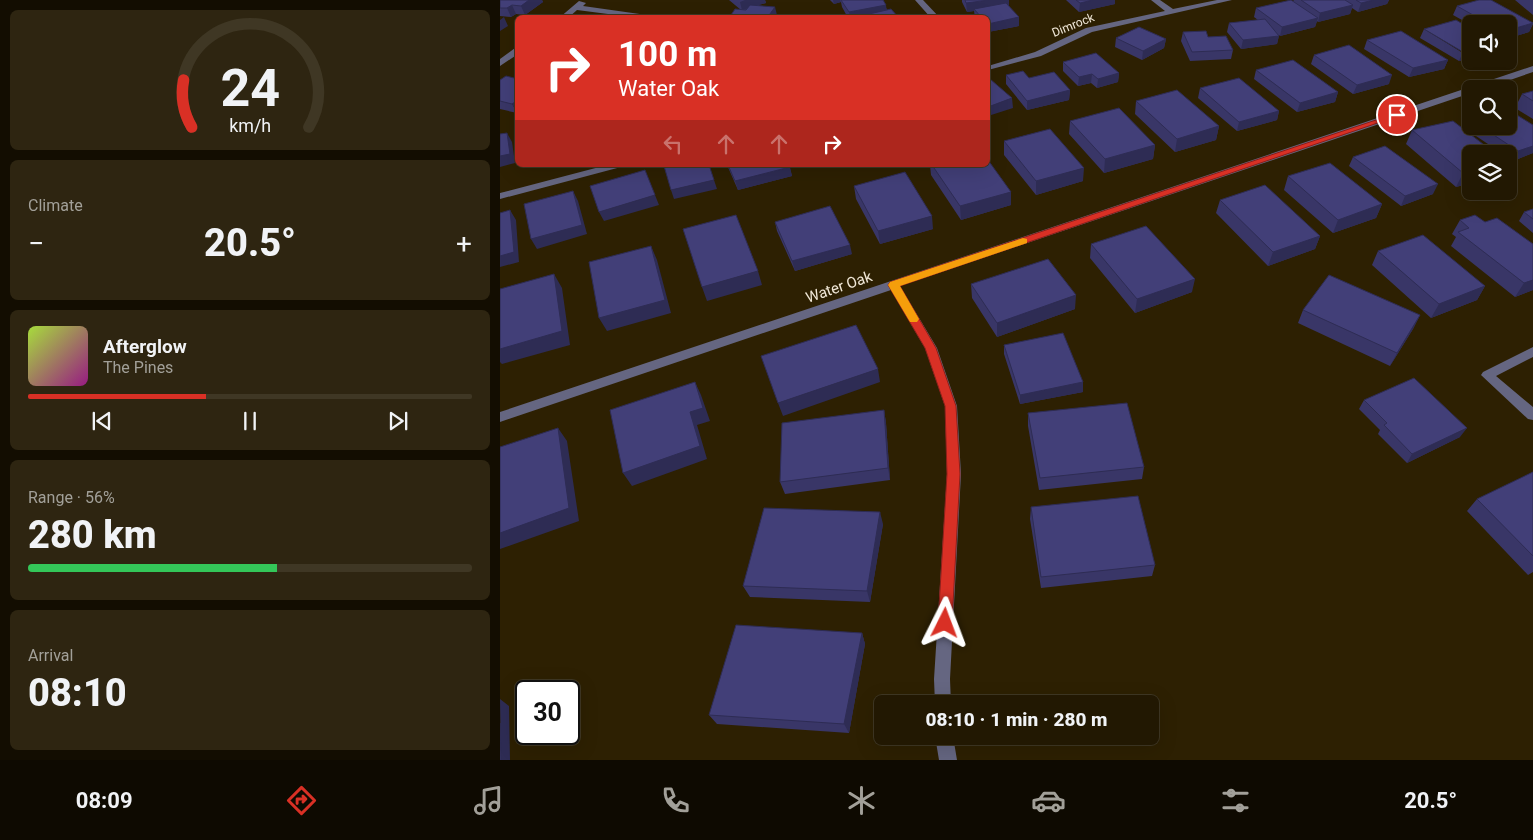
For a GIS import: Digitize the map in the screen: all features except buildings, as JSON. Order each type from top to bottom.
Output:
[{"type":"street","points":[[567,15],[586,0]]},
{"type":"street","points":[[919,0],[933,15]]},
{"type":"street","points":[[1155,0],[1172,12]]},
{"type":"street","name":"Dimrock","points":[[990,67],[1038,54],[1089,30],[1228,0]]},
{"type":"street","points":[[577,8],[638,15]]},
{"type":"street","points":[[500,63],[515,52]]},
{"type":"street","points":[[1501,80],[1533,69]]},
{"type":"street","name":"Water Oak","points":[[500,417],[1462,93]]},
{"type":"street","points":[[500,196],[610,167]]},
{"type":"street","points":[[894,285],[931,348],[951,406],[954,474],[943,695]]},
{"type":"street","points":[[1533,352],[1487,375],[1533,415]]},
{"type":"street","points":[[946,745],[948,760]]},
{"type":"slow traffic","points":[[914,319],[894,285],[1023,241]]},
{"type":"route","points":[[945,623],[954,474],[951,406],[931,348],[894,285],[1397,115]]}]
